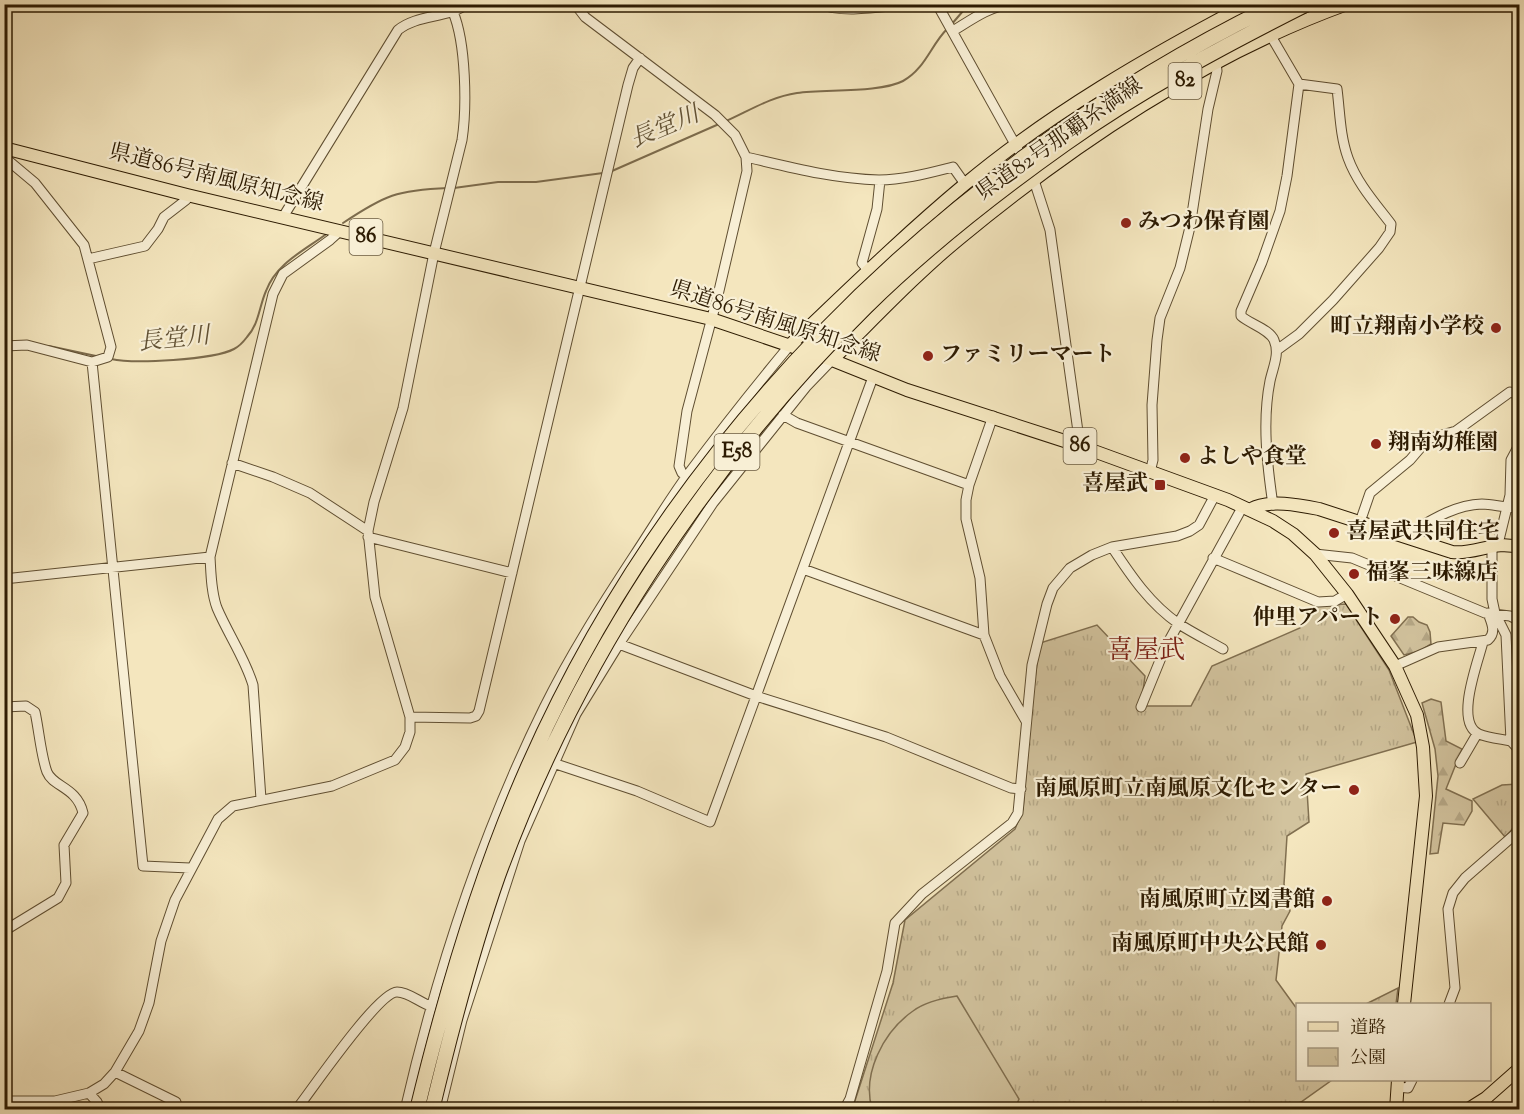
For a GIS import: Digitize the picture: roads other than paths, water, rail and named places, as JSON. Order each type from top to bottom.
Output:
[{"type":"highway","name":"E58","points":[[417,1110],[442,1007],[465,931],[516,795],[548,723],[617,599],[661,532],[751,409],[856,298],[931,230],[995,178],[1059,131],[1125,87],[1277,4]]},
{"type":"highway","name":"E58","points":[[432,1110],[455,1013],[499,875],[528,800],[561,729],[592,669],[672,538],[757,427],[812,363],[868,305],[940,241],[1004,189],[1067,142],[1133,99],[1197,61],[1307,4]]},
{"type":"main road","name":"県道82号那覇糸満線","points":[[790,345],[868,270],[965,184],[1016,144],[1068,108],[1149,58],[1248,4]]},
{"type":"main road","name":"県道82号那覇糸満線","points":[[832,360],[925,268],[960,238],[1035,181],[1143,106],[1216,63],[1270,35],[1347,4]]},
{"type":"main road","name":"県道86号南風原知念線","points":[[4,148],[187,195],[711,319],[832,360],[907,390],[993,416],[1215,495],[1247,508],[1293,534],[1315,554],[1347,594],[1395,666],[1422,734],[1426,796],[1404,1003]]},
{"type":"main road","points":[[1247,508],[1299,505],[1319,509],[1452,552],[1463,553],[1495,545],[1520,548]]},
{"type":"main road","points":[[1467,1110],[1486,1098],[1520,1068]]},
{"type":"main road","points":[[1396,1110],[1397,1083]]},
{"type":"street","points":[[283,217],[398,30],[413,21],[453,12],[467,4]]},
{"type":"street","points":[[575,4],[585,17],[715,115],[735,135],[746,157],[747,171],[687,411],[679,466],[682,473],[688,475]]},
{"type":"street","points":[[819,4],[826,7],[851,8],[910,4]]},
{"type":"street","points":[[937,4],[1035,181],[1050,230],[1080,446]]},
{"type":"street","points":[[952,31],[984,12],[1010,4]]},
{"type":"street","points":[[1256,4],[1270,35],[1299,84],[1280,211],[1241,311],[1241,316],[1270,334],[1277,350],[1266,401],[1267,460],[1273,505]]},
{"type":"street","points":[[4,1102],[55,1101],[89,1093],[104,1084],[116,1072],[143,1022],[161,941],[175,900],[218,819],[233,806],[332,786],[395,760],[405,747],[410,732],[410,717],[375,597],[368,534],[374,502],[403,408],[434,253],[465,123],[462,51],[453,12]]},
{"type":"street","points":[[410,717],[470,718],[476,716],[478,711],[628,85],[633,68],[640,58]]},
{"type":"street","points":[[1150,472],[1153,460],[1153,380],[1160,318],[1180,268],[1190,228],[1208,109],[1217,71],[1216,63]]},
{"type":"street","points":[[1277,350],[1299,334],[1333,300],[1379,248],[1390,232],[1391,224],[1361,185],[1348,158],[1342,139],[1337,90],[1299,84]]},
{"type":"street","points":[[4,157],[35,183],[84,245],[111,347],[108,357],[92,362],[27,345],[4,346]]},
{"type":"street","points":[[746,157],[813,173],[880,180],[918,176],[953,167],[965,184]]},
{"type":"street","points":[[868,270],[862,263],[877,209],[880,180]]},
{"type":"street","points":[[88,259],[145,246],[164,217],[186,200],[187,195]]},
{"type":"street","points":[[261,799],[253,685],[249,670],[217,607],[210,556],[273,294],[283,274],[340,231]]},
{"type":"street","points":[[405,1110],[431,1006],[474,869],[511,780],[545,707],[595,616],[688,475],[790,345]]},
{"type":"street","points":[[440,1110],[462,1020],[520,841],[556,764],[576,714],[712,503],[806,387],[832,360]]},
{"type":"street","points":[[92,362],[143,866],[190,868]]},
{"type":"street","points":[[556,764],[637,791],[710,822],[873,377]]},
{"type":"street","points":[[1360,522],[1370,493],[1410,460],[1428,438],[1456,431],[1510,392],[1520,395]]},
{"type":"street","points":[[783,415],[796,423],[969,485]]},
{"type":"street","points":[[993,416],[969,485],[966,519],[980,578],[984,634],[1000,676],[1026,721]]},
{"type":"street","points":[[1395,666],[1438,647],[1483,642],[1491,638],[1493,634],[1491,613],[1495,545],[1508,509],[1511,460],[1520,443]]},
{"type":"street","points":[[232,463],[310,493],[368,534],[512,573]]},
{"type":"street","points":[[844,1110],[850,1099],[886,971],[895,923],[922,894],[1012,823],[1020,807],[1032,665],[1053,588],[1062,576],[1079,561],[1112,547],[1177,536],[1190,531],[1199,525],[1215,495]]},
{"type":"street","points":[[1410,538],[1411,532],[1434,518],[1459,508],[1480,504],[1508,509],[1520,507]]},
{"type":"street","points":[[1141,706],[1165,648],[1213,558],[1247,508]]},
{"type":"street","points":[[1112,547],[1151,600],[1179,624],[1223,649]]},
{"type":"street","points":[[1315,554],[1352,558],[1392,573],[1446,598],[1491,613],[1510,616],[1520,621]]},
{"type":"street","points":[[4,579],[210,556]]},
{"type":"street","points":[[1213,558],[1318,602],[1335,601],[1347,594]]},
{"type":"street","points":[[802,569],[984,634]]},
{"type":"street","points":[[1491,613],[1506,635],[1510,741]]},
{"type":"street","points":[[1483,642],[1468,703],[1469,724],[1477,734],[1510,741],[1520,750]]},
{"type":"street","points":[[619,644],[756,696],[886,737],[1011,788],[1021,789]]},
{"type":"street","points":[[4,707],[26,706],[34,712],[48,774],[75,796],[81,804],[83,813],[64,845],[66,883],[58,897],[4,931]]},
{"type":"street","points":[[1509,714],[1520,716]]},
{"type":"street","points":[[1460,763],[1477,734]]},
{"type":"street","points":[[1450,1003],[1455,988],[1448,909],[1453,893],[1465,878],[1520,830]]},
{"type":"street","points":[[296,1110],[370,1012],[392,994],[397,992],[406,994],[431,1006]]},
{"type":"street","points":[[116,1072],[176,1102],[178,1110]]},
{"type":"street","points":[[1397,1083],[1408,1088],[1412,1081]]},
{"type":"street","points":[[89,1093],[98,1102],[101,1110]]},
{"type":"street","points":[[4,1102],[11,1110]]},
{"type":"waterway","name":"長堂川","points":[[951,25],[969,4]]},
{"type":"waterway","name":"長堂川","points":[[724,122],[787,95],[881,87],[903,81],[917,70],[947,29]]},
{"type":"waterway","name":"長堂川","points":[[612,171],[719,124]]},
{"type":"waterway","name":"長堂川","points":[[454,188],[498,182],[536,182],[603,173]]},
{"type":"waterway","name":"長堂川","points":[[343,223],[370,206],[392,196],[416,190],[448,188]]},
{"type":"waterway","name":"長堂川","points":[[111,359],[173,360],[209,356],[234,349],[254,327],[266,291],[276,273],[291,259],[325,235]]},
{"type":"waterway","name":"長堂川","points":[[49,346],[96,356]]},
{"type":"place","name":"みつわ保育園","points":[[1126,223]]},
{"type":"place","name":"町立翔南小学校","points":[[1496,328]]},
{"type":"place","name":"ファミリーマート","points":[[928,356]]},
{"type":"place","name":"翔南幼稚園","points":[[1376,444]]},
{"type":"place","name":"よしや食堂","points":[[1185,458]]},
{"type":"place","name":"喜屋武","points":[[1160,485]]},
{"type":"place","name":"喜屋武共同住宅","points":[[1334,533]]},
{"type":"place","name":"福峯三味線店","points":[[1354,574]]},
{"type":"place","name":"仲里アパート","points":[[1395,619]]},
{"type":"place","name":"南風原町立南風原文化センター","points":[[1354,790]]},
{"type":"place","name":"南風原町立図書館","points":[[1327,901]]},
{"type":"place","name":"南風原町中央公民館","points":[[1321,945]]},
{"type":"district","name":"喜屋武","points":[[1146,651]]}]
